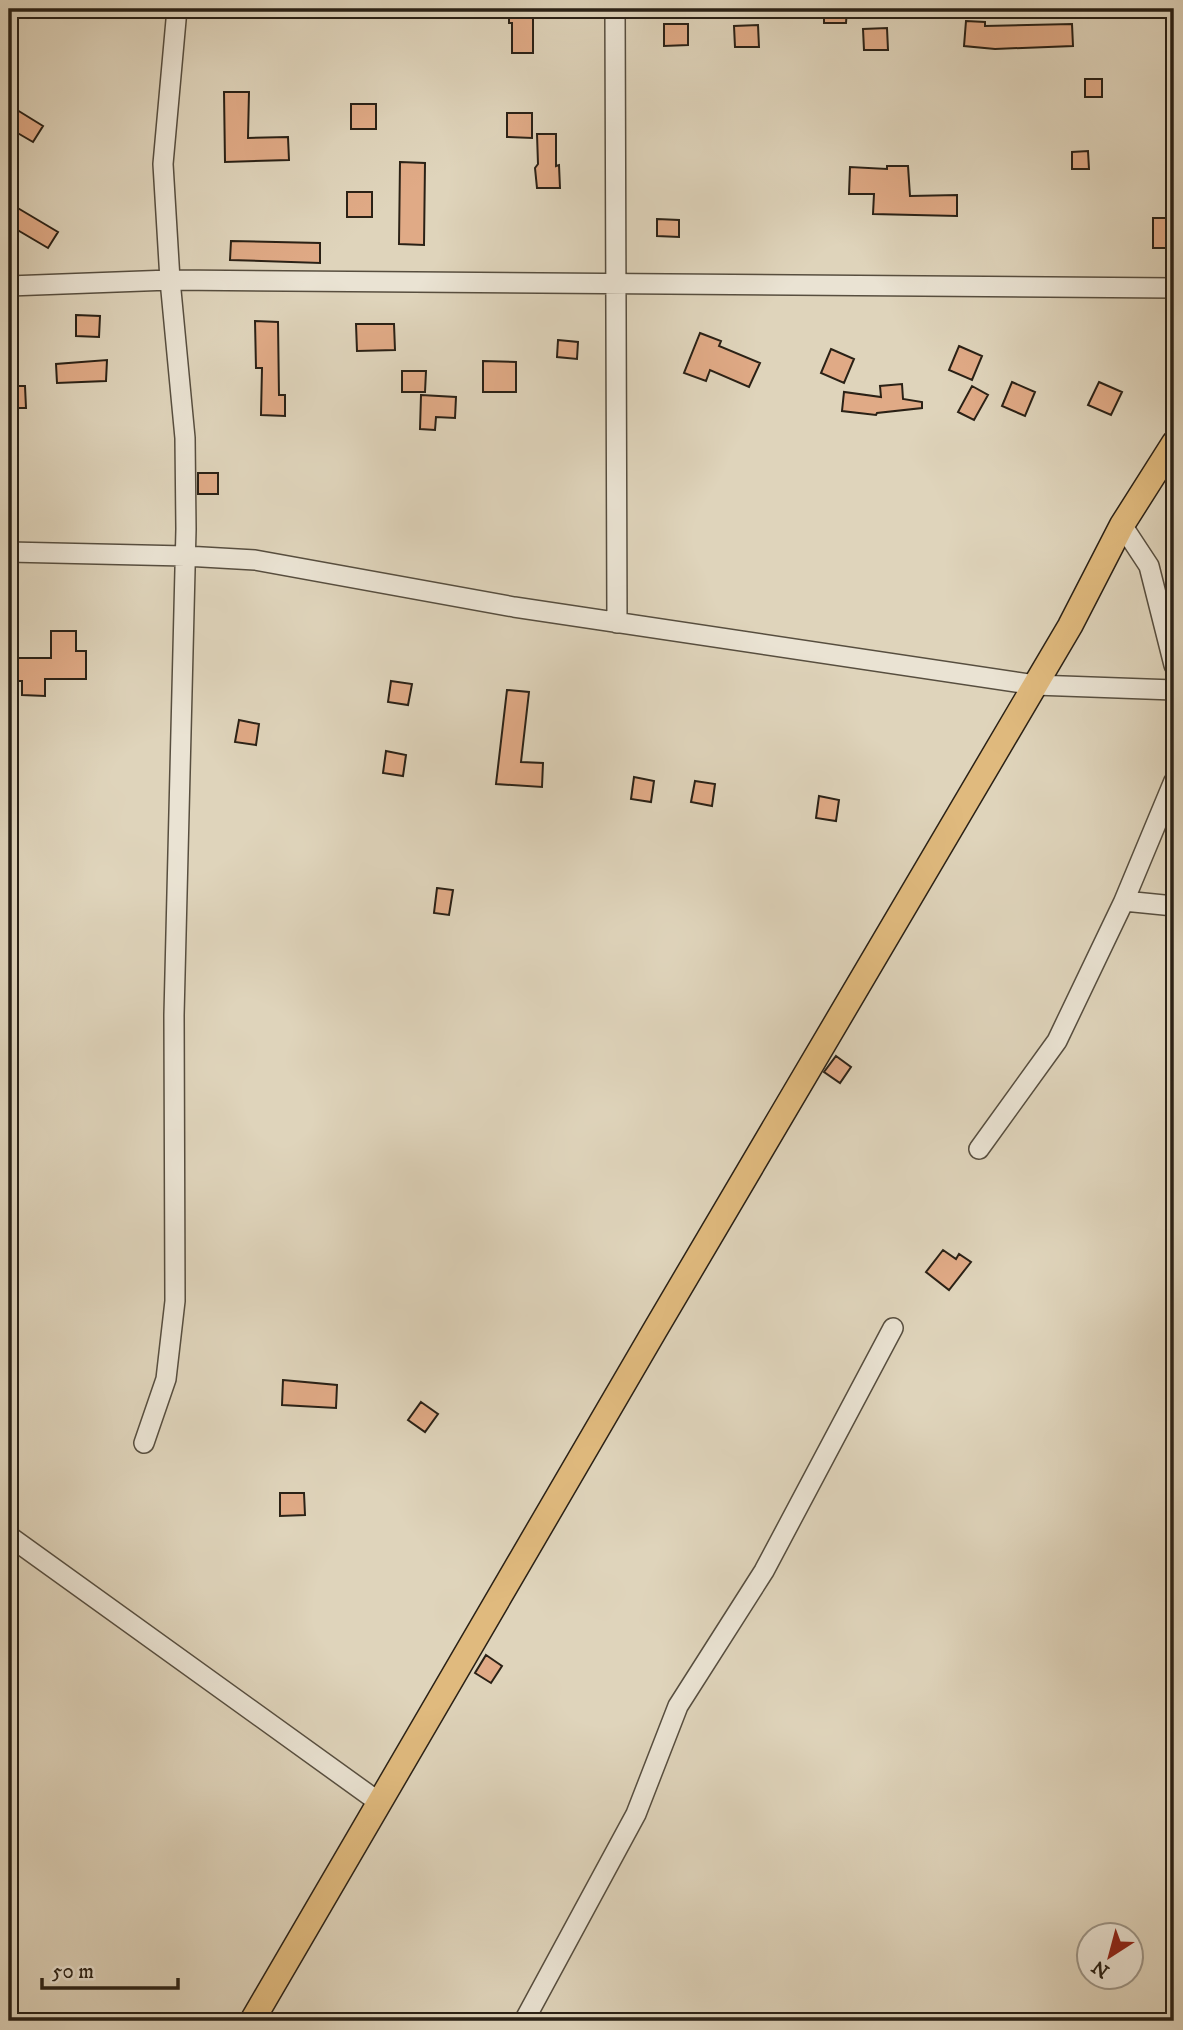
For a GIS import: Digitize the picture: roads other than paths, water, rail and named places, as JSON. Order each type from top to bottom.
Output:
[{"type":"main road","points":[[252,2021],[1035,685],[1122,525],[1174,443]]},
{"type":"street","points":[[144,1443],[166,1379],[175,1301],[174,1015],[185,556],[185,438],[170,280],[163,164],[177,9]]},
{"type":"street","points":[[615,9],[617,623]]},
{"type":"street","points":[[9,286],[170,280],[1174,288]]},
{"type":"street","points":[[1122,525],[1149,566],[1174,664]]},
{"type":"street","points":[[9,552],[255,560],[514,607],[1035,685],[1174,690]]},
{"type":"street","points":[[979,1149],[1056,1041],[1124,901],[1174,781]]},
{"type":"street","points":[[1124,901],[1174,906]]},
{"type":"street","points":[[524,2021],[636,1814],[678,1706],[764,1571],[893,1328]]},
{"type":"street","points":[[9,1536],[380,1803]]}]
